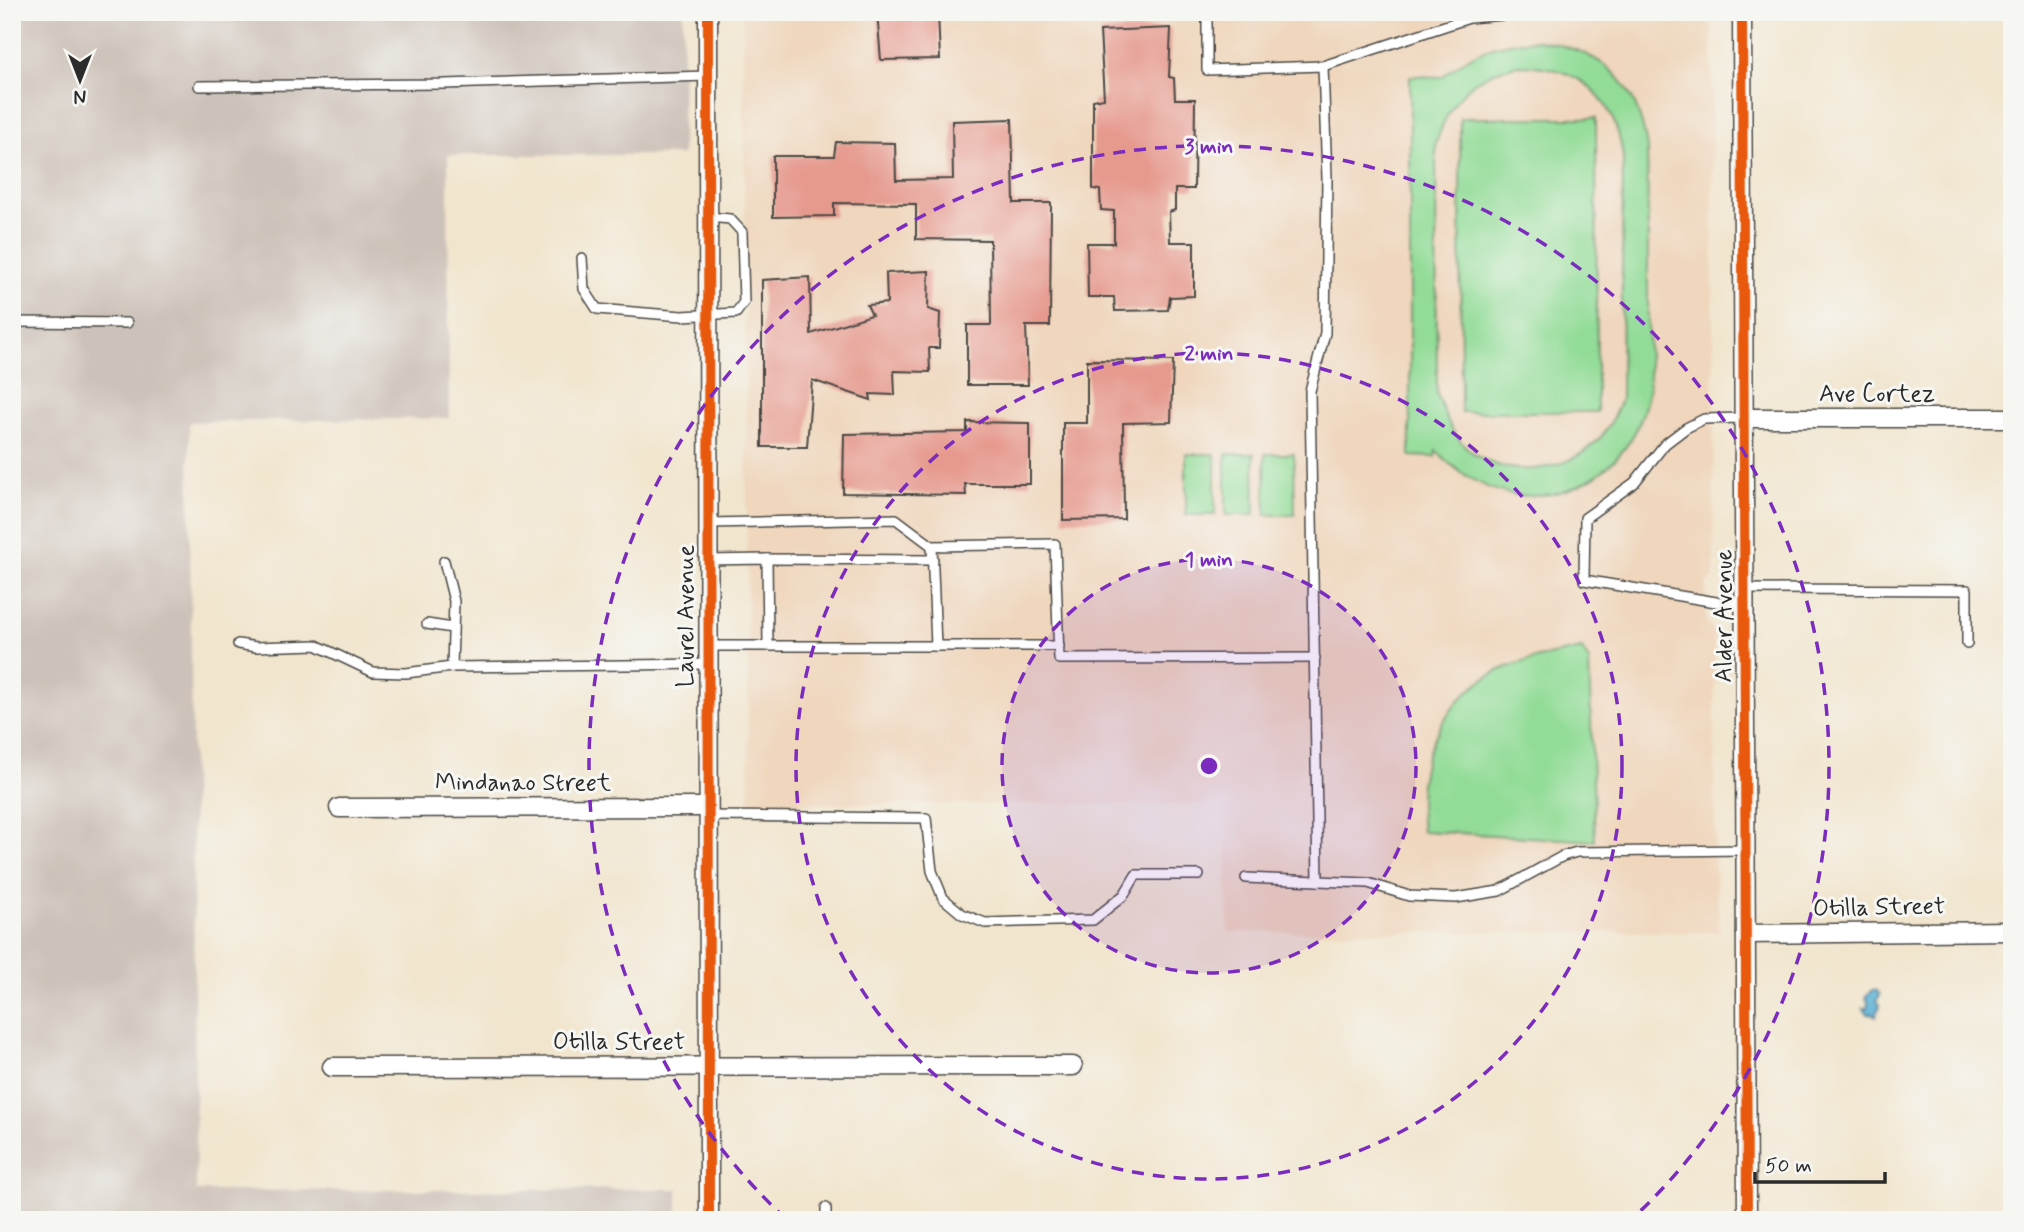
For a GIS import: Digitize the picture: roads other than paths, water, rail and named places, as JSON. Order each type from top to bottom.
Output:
[{"type":"street","name":"Laurel Avenue","points":[[708,12],[709,1220]]},
{"type":"street","name":"Alder Avenue","points":[[1742,12],[1747,1220]]},
{"type":"street","name":"Ave Cortez","points":[[1743,418],[2012,418]]},
{"type":"street","name":"Mindanao Street","points":[[339,808],[707,811]]},
{"type":"street","name":"Otilla Street","points":[[1746,934],[2012,931]]},
{"type":"street","name":"Otilla Street","points":[[332,1067],[1073,1066]]},
{"type":"lane","points":[[1080,12],[1110,12]]},
{"type":"lane","points":[[1189,12],[1207,15],[1208,70],[1323,66],[1469,18],[1536,12]]},
{"type":"lane","points":[[1318,881],[1310,391],[1325,333],[1327,178],[1323,66]]},
{"type":"lane","points":[[199,86],[444,84],[708,76]]},
{"type":"lane","points":[[582,258],[584,289],[597,310],[681,316],[736,313],[744,302],[742,232],[730,219],[708,217]]},
{"type":"lane","points":[[12,322],[127,323]]},
{"type":"lane","points":[[1743,418],[1704,419],[1686,428],[1665,444],[1634,483],[1585,518],[1584,580],[1716,602],[1745,596],[1967,590],[1967,644]]},
{"type":"lane","points":[[707,523],[896,519],[932,546],[1055,544],[1059,659],[1315,658]]},
{"type":"lane","points":[[932,546],[936,646]]},
{"type":"lane","points":[[767,559],[768,646]]},
{"type":"lane","points":[[707,560],[933,560]]},
{"type":"lane","points":[[444,561],[454,601],[452,667]]},
{"type":"lane","points":[[427,624],[452,628]]},
{"type":"lane","points":[[238,644],[256,647],[316,645],[373,672],[406,673],[452,667],[707,655],[768,646],[1059,646]]},
{"type":"lane","points":[[707,811],[926,818],[932,871],[943,898],[962,914],[985,923],[1093,920],[1124,895],[1136,875],[1199,875]]},
{"type":"lane","points":[[1246,878],[1368,883],[1409,896],[1455,898],[1499,891],[1563,856],[1577,852],[1746,850]]},
{"type":"lane","points":[[826,1209],[826,1220]]},
{"type":"water","points":[[1872,990],[1880,995],[1876,1016],[1873,1013],[1868,1014],[1863,1008],[1867,1008],[1866,996]]}]
